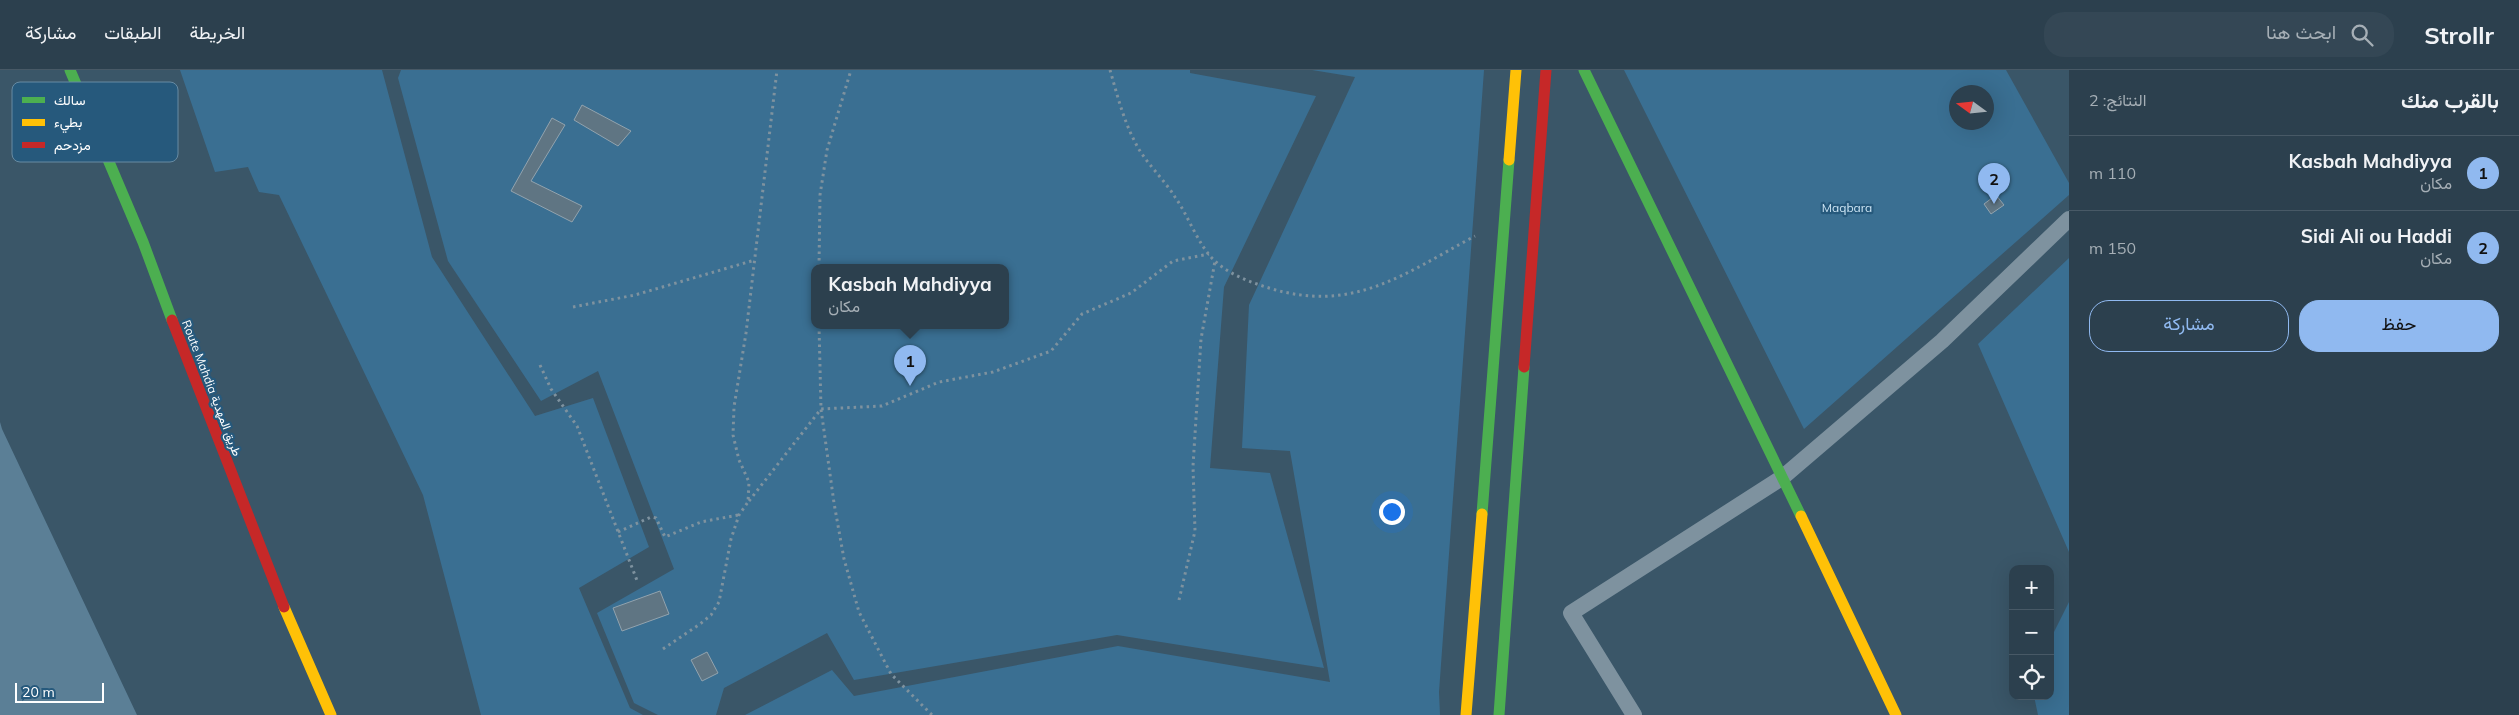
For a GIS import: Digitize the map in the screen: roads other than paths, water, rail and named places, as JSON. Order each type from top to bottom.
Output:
[{"type":"street","name":"Route Mahdia طريق المهدية","points":[[70,70],[75,82]]},
{"type":"street","points":[[1466,715],[1516,70]]},
{"type":"street","points":[[1498,715],[1546,70]]},
{"type":"street","points":[[1584,70],[1783,477],[1896,715]]},
{"type":"street","name":"Route Mahdia طريق المهدية","points":[[109,162],[143,242],[194,380],[286,614],[331,715]]},
{"type":"lane","points":[[1634,715],[1571,613],[1783,477],[1942,341],[2069,220]]},
{"type":"place","name":"Sidi Ali ou Haddi","points":[[1994,204]]},
{"type":"place","name":"Kasbah Mahdiyya","points":[[910,386]]},
{"type":"park label","name":"Maqbara","points":[[1847,207]]}]
